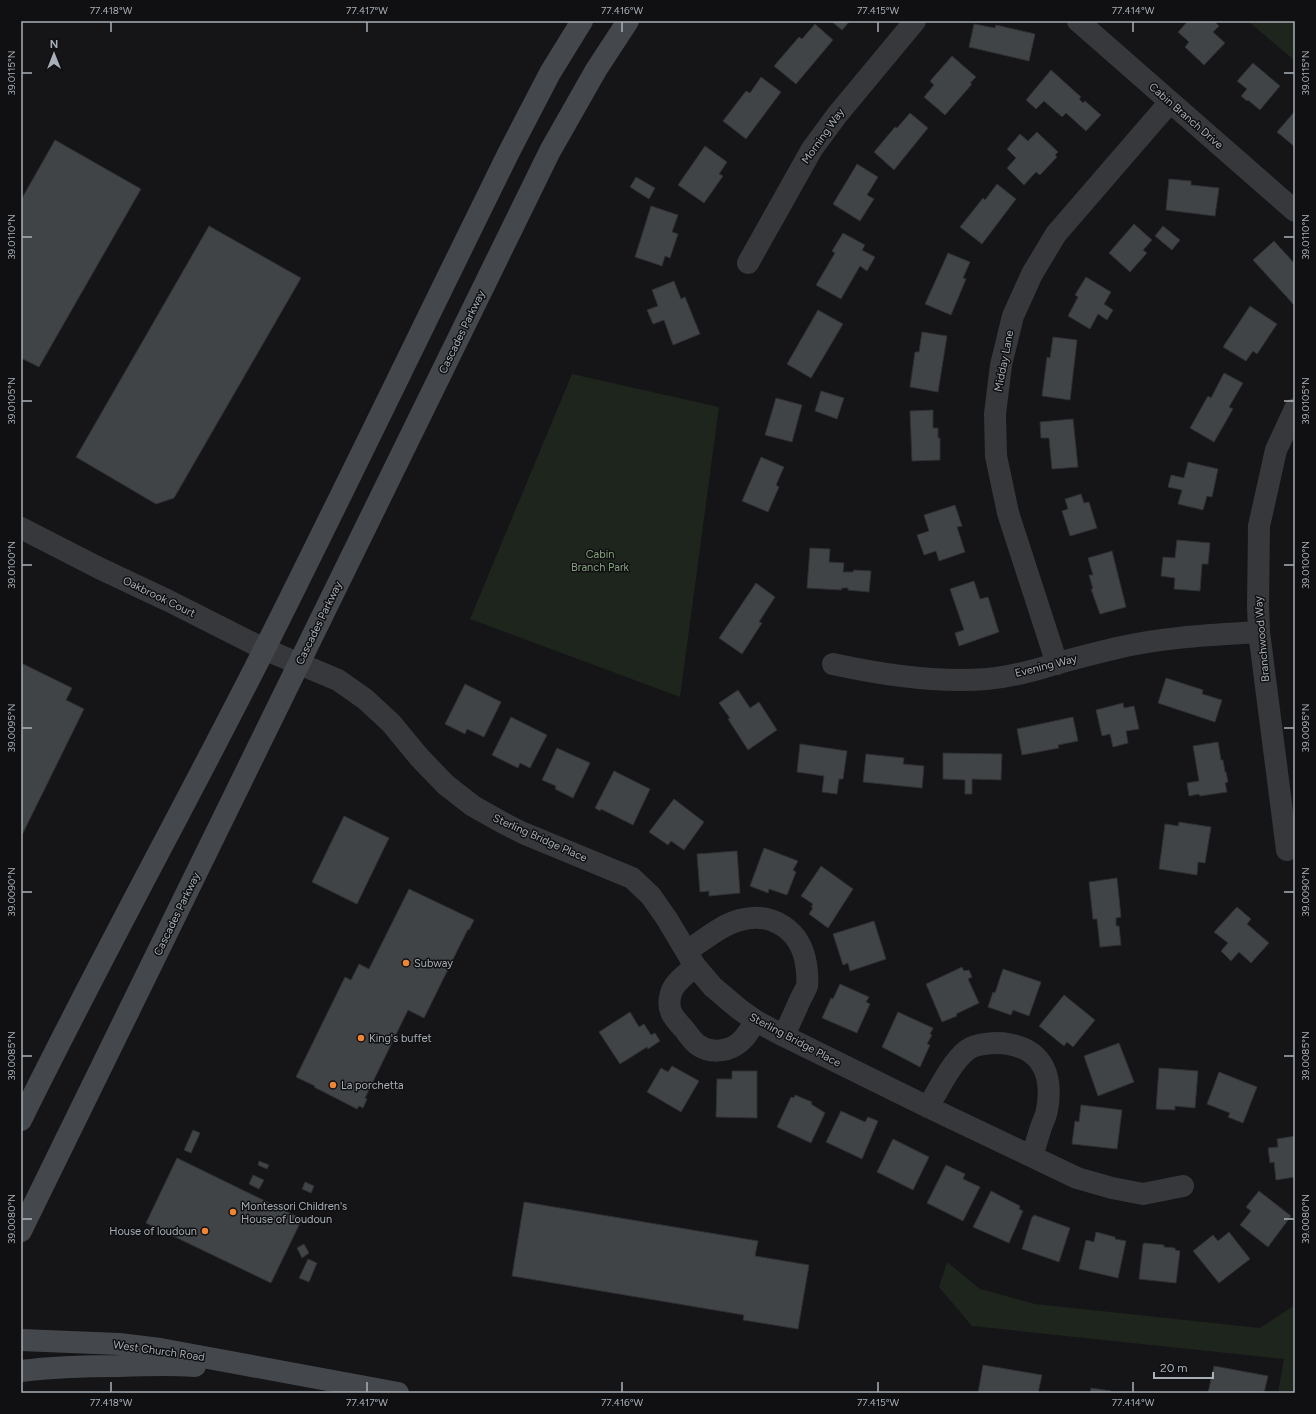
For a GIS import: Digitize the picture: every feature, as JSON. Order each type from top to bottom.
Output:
[{"type":"main road","points":[[21,1120],[63,1033],[189,796],[264,649],[509,152],[550,74],[582,21]]},
{"type":"main road","name":"Cascades Parkway","points":[[21,1231],[550,151],[596,70],[628,21]]},
{"type":"main road","name":"West Church Road","points":[[21,1340],[119,1344],[160,1349],[398,1393]]},
{"type":"main road","name":"West Church Road","points":[[21,1371],[49,1368],[176,1365],[296,1374]]},
{"type":"street","name":"Morning Way","points":[[748,263],[812,149],[837,115],[915,21]]},
{"type":"street","name":"Cabin Branch Drive","points":[[1078,21],[1295,211]]},
{"type":"street","name":"Midday Lane","points":[[1057,664],[1008,513],[996,456],[995,414],[1001,364],[1013,316],[1032,274],[1056,234],[1170,102]]},
{"type":"street","name":"Branchwood Way","points":[[1287,850],[1259,632],[1259,526],[1276,450],[1295,409]]},
{"type":"street","name":"Oakbrook Court","points":[[21,528],[99,568],[264,649],[298,664]]},
{"type":"street","name":"Evening Way","points":[[833,664],[874,673],[951,680],[988,679],[1024,673],[1118,648],[1162,640],[1259,632]]},
{"type":"street","name":"Sterling Bridge Place","points":[[298,664],[338,680],[365,699],[390,723],[419,757],[446,784],[472,806],[523,833],[632,878],[651,896],[691,959],[713,987],[756,1021],[928,1107],[1077,1178],[1112,1188],[1143,1194],[1183,1186]]},
{"type":"street","points":[[756,1021],[741,1042],[724,1050],[711,1050],[698,1045],[672,1015],[670,1004],[671,993],[691,959],[723,927],[739,920],[758,916],[776,922],[789,929],[799,941],[804,953],[807,972],[807,986],[784,1036]]},
{"type":"street","points":[[928,1107],[958,1058],[969,1048],[995,1042],[1021,1047],[1034,1054],[1044,1067],[1049,1099],[1047,1112],[1032,1156]]},
{"type":"green space","points":[[1248,21],[1295,21],[1295,61]]},
{"type":"green space","name":"Cabin Branch Park","points":[[572,374],[719,407],[680,697],[470,619]]},
{"type":"green space","points":[[947,1262],[980,1289],[1035,1304],[1260,1328],[1295,1305],[1295,1393],[1278,1393],[1284,1359],[972,1326],[939,1287]]},
{"type":"building","points":[[831,21],[850,21],[842,30]]},
{"type":"building","points":[[1188,21],[1214,21],[1219,26],[1213,32],[1225,43],[1204,65],[1185,47],[1189,42],[1178,32]]},
{"type":"building","points":[[815,24],[833,40],[796,84],[774,66],[799,37],[802,39]]},
{"type":"building","points":[[974,24],[995,28],[996,25],[1035,34],[1029,61],[969,47]]},
{"type":"building","points":[[952,56],[976,77],[970,83],[972,84],[945,115],[924,97],[934,85],[930,81]]},
{"type":"building","points":[[1253,63],[1280,86],[1260,110],[1241,96],[1247,89],[1237,81]]},
{"type":"building","points":[[1051,70],[1081,97],[1079,99],[1083,103],[1085,101],[1101,115],[1086,131],[1066,113],[1062,117],[1044,101],[1036,109],[1026,100]]},
{"type":"building","points":[[761,77],[781,92],[746,139],[723,121],[746,91],[750,93]]},
{"type":"building","points":[[1295,111],[1295,147],[1277,132]]},
{"type":"building","points":[[910,113],[928,128],[894,170],[874,152],[895,127],[897,128]]},
{"type":"building","points":[[1037,132],[1058,152],[1055,155],[1057,157],[1040,175],[1036,172],[1024,185],[1007,168],[1016,158],[1007,149],[1020,134],[1028,141]]},
{"type":"building","points":[[55,140],[141,189],[39,367],[21,358],[21,200]]},
{"type":"building","points":[[705,146],[727,162],[719,174],[723,176],[704,203],[678,185]]},
{"type":"building","points":[[857,164],[878,177],[867,195],[874,199],[860,221],[833,204]]},
{"type":"building","points":[[636,177],[655,188],[649,199],[630,187]]},
{"type":"building","points":[[1169,179],[1191,181],[1191,185],[1219,188],[1215,216],[1166,210]]},
{"type":"building","points":[[997,184],[1016,199],[982,244],[960,227],[983,198],[985,200]]},
{"type":"building","points":[[651,206],[678,215],[672,232],[678,234],[670,258],[665,256],[662,266],[635,257]]},
{"type":"building","points":[[1134,224],[1152,240],[1143,250],[1147,253],[1130,272],[1109,253]]},
{"type":"building","points":[[209,226],[301,278],[174,498],[156,504],[76,457]]},
{"type":"building","points":[[1163,226],[1180,240],[1172,250],[1155,236]]},
{"type":"building","points":[[843,233],[865,245],[862,250],[875,257],[867,271],[860,266],[841,299],[816,285],[835,253],[832,251]]},
{"type":"building","points":[[1274,241],[1295,264],[1294,305],[1253,260]]},
{"type":"building","points":[[948,253],[970,262],[963,278],[966,279],[951,315],[925,304]]},
{"type":"building","points":[[1086,277],[1111,292],[1104,304],[1113,310],[1107,320],[1098,314],[1090,329],[1068,316],[1078,297],[1075,295]]},
{"type":"building","points":[[674,281],[681,299],[685,297],[700,334],[673,345],[664,320],[653,324],[647,310],[658,306],[652,290]]},
{"type":"building","points":[[1250,306],[1277,324],[1257,354],[1253,351],[1246,361],[1223,347]]},
{"type":"building","points":[[818,310],[843,324],[811,378],[787,364]]},
{"type":"building","points":[[922,332],[947,336],[938,392],[910,387],[915,352],[919,352]]},
{"type":"building","points":[[1053,337],[1077,340],[1070,400],[1042,396],[1047,357],[1050,358]]},
{"type":"building","points":[[1224,373],[1243,383],[1229,407],[1233,409],[1214,442],[1190,428],[1208,396],[1211,398]]},
{"type":"building","points":[[821,391],[844,398],[837,419],[815,411]]},
{"type":"building","points":[[776,398],[802,405],[792,442],[765,435]]},
{"type":"building","points":[[933,410],[933,428],[938,428],[938,438],[940,438],[940,460],[912,461],[910,411]]},
{"type":"building","points":[[1073,419],[1078,467],[1052,469],[1049,438],[1041,438],[1040,422]]},
{"type":"building","points":[[761,457],[784,467],[776,485],[779,487],[768,512],[742,501]]},
{"type":"building","points":[[1188,462],[1218,469],[1212,497],[1207,496],[1203,510],[1178,504],[1182,490],[1168,487],[1171,475],[1184,478]]},
{"type":"building","points":[[1081,494],[1084,503],[1089,502],[1097,528],[1070,536],[1062,511],[1068,509],[1065,499]]},
{"type":"building","points":[[955,505],[962,526],[957,527],[965,552],[939,561],[936,551],[924,555],[917,535],[929,531],[924,515]]},
{"type":"building","points":[[1177,540],[1210,543],[1208,564],[1202,564],[1200,591],[1174,589],[1175,578],[1161,576],[1163,557],[1175,558]]},
{"type":"building","points":[[810,548],[830,549],[829,562],[844,563],[843,572],[853,572],[854,570],[871,571],[869,592],[848,590],[848,588],[842,588],[841,590],[807,588]]},
{"type":"building","points":[[1112,551],[1126,607],[1100,614],[1091,589],[1093,589],[1089,575],[1093,575],[1088,558]]},
{"type":"building","points":[[974,581],[980,599],[988,597],[999,632],[959,646],[955,633],[964,630],[950,589]]},
{"type":"building","points":[[756,583],[775,597],[759,622],[762,623],[742,654],[719,638]]},
{"type":"building","points":[[21,663],[72,688],[66,700],[84,709],[21,837]]},
{"type":"building","points":[[1166,678],[1203,690],[1202,694],[1222,700],[1215,722],[1158,703]]},
{"type":"building","points":[[465,684],[501,702],[484,737],[467,729],[465,734],[445,724]]},
{"type":"building","points":[[738,690],[750,708],[759,702],[777,730],[748,750],[728,719],[730,718],[719,703]]},
{"type":"building","points":[[1123,703],[1124,708],[1134,706],[1139,729],[1126,731],[1128,743],[1113,747],[1110,734],[1102,736],[1096,710]]},
{"type":"building","points":[[511,717],[547,735],[530,768],[520,763],[518,768],[492,755]]},
{"type":"building","points":[[1073,717],[1078,741],[1058,745],[1059,748],[1022,755],[1017,729]]},
{"type":"building","points":[[1218,742],[1221,760],[1223,760],[1228,782],[1225,783],[1227,792],[1189,796],[1187,783],[1199,781],[1193,746]]},
{"type":"building","points":[[800,744],[847,751],[843,779],[839,779],[837,794],[822,792],[824,776],[797,772]]},
{"type":"building","points":[[557,748],[590,763],[573,798],[555,789],[556,786],[542,780]]},
{"type":"building","points":[[943,753],[1002,754],[1001,780],[972,779],[972,794],[965,794],[965,780],[943,779]]},
{"type":"building","points":[[866,754],[904,758],[903,764],[924,766],[922,788],[863,782]]},
{"type":"building","points":[[614,771],[650,789],[633,825],[601,809],[600,811],[595,808]]},
{"type":"building","points":[[674,799],[704,822],[684,850],[671,841],[668,845],[649,832]]},
{"type":"building","points":[[344,816],[389,838],[357,904],[312,882]]},
{"type":"building","points":[[1179,822],[1211,827],[1205,863],[1198,862],[1197,875],[1159,869],[1165,824],[1178,826]]},
{"type":"building","points":[[764,848],[798,861],[793,870],[796,872],[787,895],[769,889],[768,893],[750,886]]},
{"type":"building","points":[[737,851],[740,893],[709,896],[709,891],[700,892],[697,854]]},
{"type":"building","points":[[821,866],[853,889],[828,928],[809,914],[813,908],[811,907],[813,904],[801,896]]},
{"type":"building","points":[[1117,878],[1121,917],[1116,918],[1116,926],[1119,926],[1121,945],[1100,947],[1097,919],[1093,919],[1089,882]]},
{"type":"building","points":[[409,889],[474,920],[469,930],[468,929],[424,1018],[408,1010],[365,1098],[367,1099],[363,1108],[359,1106],[357,1109],[296,1077],[345,977],[351,980],[359,964],[369,969]]},
{"type":"building","points":[[1237,907],[1251,919],[1247,924],[1269,943],[1251,963],[1239,952],[1231,961],[1221,951],[1228,943],[1214,932]]},
{"type":"building","points":[[874,921],[886,959],[850,971],[848,963],[843,965],[833,934]]},
{"type":"building","points":[[962,967],[964,971],[969,970],[972,977],[968,979],[979,1003],[956,1014],[957,1016],[942,1022],[926,984]]},
{"type":"building","points":[[1003,969],[1041,982],[1029,1016],[1013,1010],[1011,1015],[988,1007],[993,992],[995,993]]},
{"type":"building","points":[[840,984],[869,997],[866,1002],[870,1004],[857,1033],[822,1018],[831,998],[833,999]]},
{"type":"building","points":[[1064,995],[1095,1020],[1073,1047],[1067,1042],[1064,1046],[1039,1026]]},
{"type":"building","points":[[630,1012],[639,1027],[644,1024],[651,1035],[655,1033],[660,1041],[648,1049],[647,1047],[620,1064],[599,1032]]},
{"type":"building","points":[[898,1012],[933,1028],[930,1034],[932,1035],[927,1044],[930,1045],[920,1067],[882,1047]]},
{"type":"building","points":[[1119,1043],[1134,1082],[1098,1096],[1084,1056]]},
{"type":"building","points":[[672,1066],[699,1081],[681,1112],[647,1092],[661,1068],[668,1072]]},
{"type":"building","points":[[1159,1068],[1198,1071],[1195,1108],[1175,1106],[1175,1110],[1156,1109]]},
{"type":"building","points":[[732,1071],[757,1071],[757,1118],[716,1117],[717,1079],[732,1079]]},
{"type":"building","points":[[1219,1072],[1257,1087],[1243,1123],[1228,1117],[1230,1113],[1207,1104]]},
{"type":"building","points":[[795,1095],[812,1102],[811,1104],[825,1113],[811,1143],[777,1127],[791,1097],[794,1098]]},
{"type":"building","points":[[1081,1105],[1122,1110],[1117,1149],[1072,1144],[1075,1121],[1079,1122]]},
{"type":"building","points":[[841,1111],[865,1122],[868,1117],[878,1121],[862,1159],[826,1142]]},
{"type":"building","points":[[193,1130],[200,1133],[191,1153],[184,1150]]},
{"type":"building","points":[[1295,1136],[1295,1177],[1276,1180],[1274,1162],[1270,1163],[1268,1148],[1278,1147],[1277,1139]]},
{"type":"building","points":[[893,1139],[929,1157],[913,1190],[877,1172]]},
{"type":"building","points":[[177,1158],[302,1219],[271,1283],[146,1223]]},
{"type":"building","points":[[259,1161],[269,1165],[267,1169],[258,1165]]},
{"type":"building","points":[[946,1165],[965,1174],[963,1179],[980,1187],[963,1221],[927,1203]]},
{"type":"building","points":[[253,1175],[264,1180],[259,1189],[249,1184]]},
{"type":"building","points":[[305,1182],[314,1186],[311,1193],[302,1189]]},
{"type":"building","points":[[991,1191],[1020,1206],[1019,1209],[1023,1211],[1009,1243],[973,1227]]},
{"type":"building","points":[[1259,1191],[1291,1216],[1268,1247],[1240,1225],[1251,1211],[1246,1207]]},
{"type":"building","points":[[524,1202],[758,1241],[755,1256],[809,1265],[798,1329],[743,1320],[744,1315],[512,1276]]},
{"type":"building","points":[[1034,1215],[1070,1228],[1059,1262],[1022,1249],[1032,1217]]},
{"type":"building","points":[[1096,1232],[1115,1237],[1115,1239],[1126,1241],[1118,1278],[1079,1269],[1086,1240],[1094,1242]]},
{"type":"building","points":[[1229,1232],[1250,1259],[1219,1283],[1193,1251],[1213,1235],[1218,1241]]},
{"type":"building","points":[[1144,1243],[1164,1245],[1164,1247],[1175,1248],[1175,1250],[1180,1251],[1176,1283],[1139,1279]]},
{"type":"building","points":[[304,1244],[309,1253],[302,1258],[297,1248]]},
{"type":"building","points":[[308,1259],[317,1263],[309,1282],[299,1278]]},
{"type":"building","points":[[983,1365],[1042,1375],[1038,1393],[978,1393]]},
{"type":"building","points":[[1214,1366],[1268,1376],[1264,1393],[1208,1393]]},
{"type":"building","points":[[1091,1388],[1111,1391],[1111,1393],[1090,1393]]},
{"type":"place","name":"Subway","points":[[406,963]]},
{"type":"place","name":"King's buffet","points":[[361,1038]]},
{"type":"place","name":"La porchetta","points":[[333,1085]]},
{"type":"place","name":"Montessori Children's House of Loudoun","points":[[233,1212]]},
{"type":"place","name":"House of loudoun","points":[[205,1231]]}]
